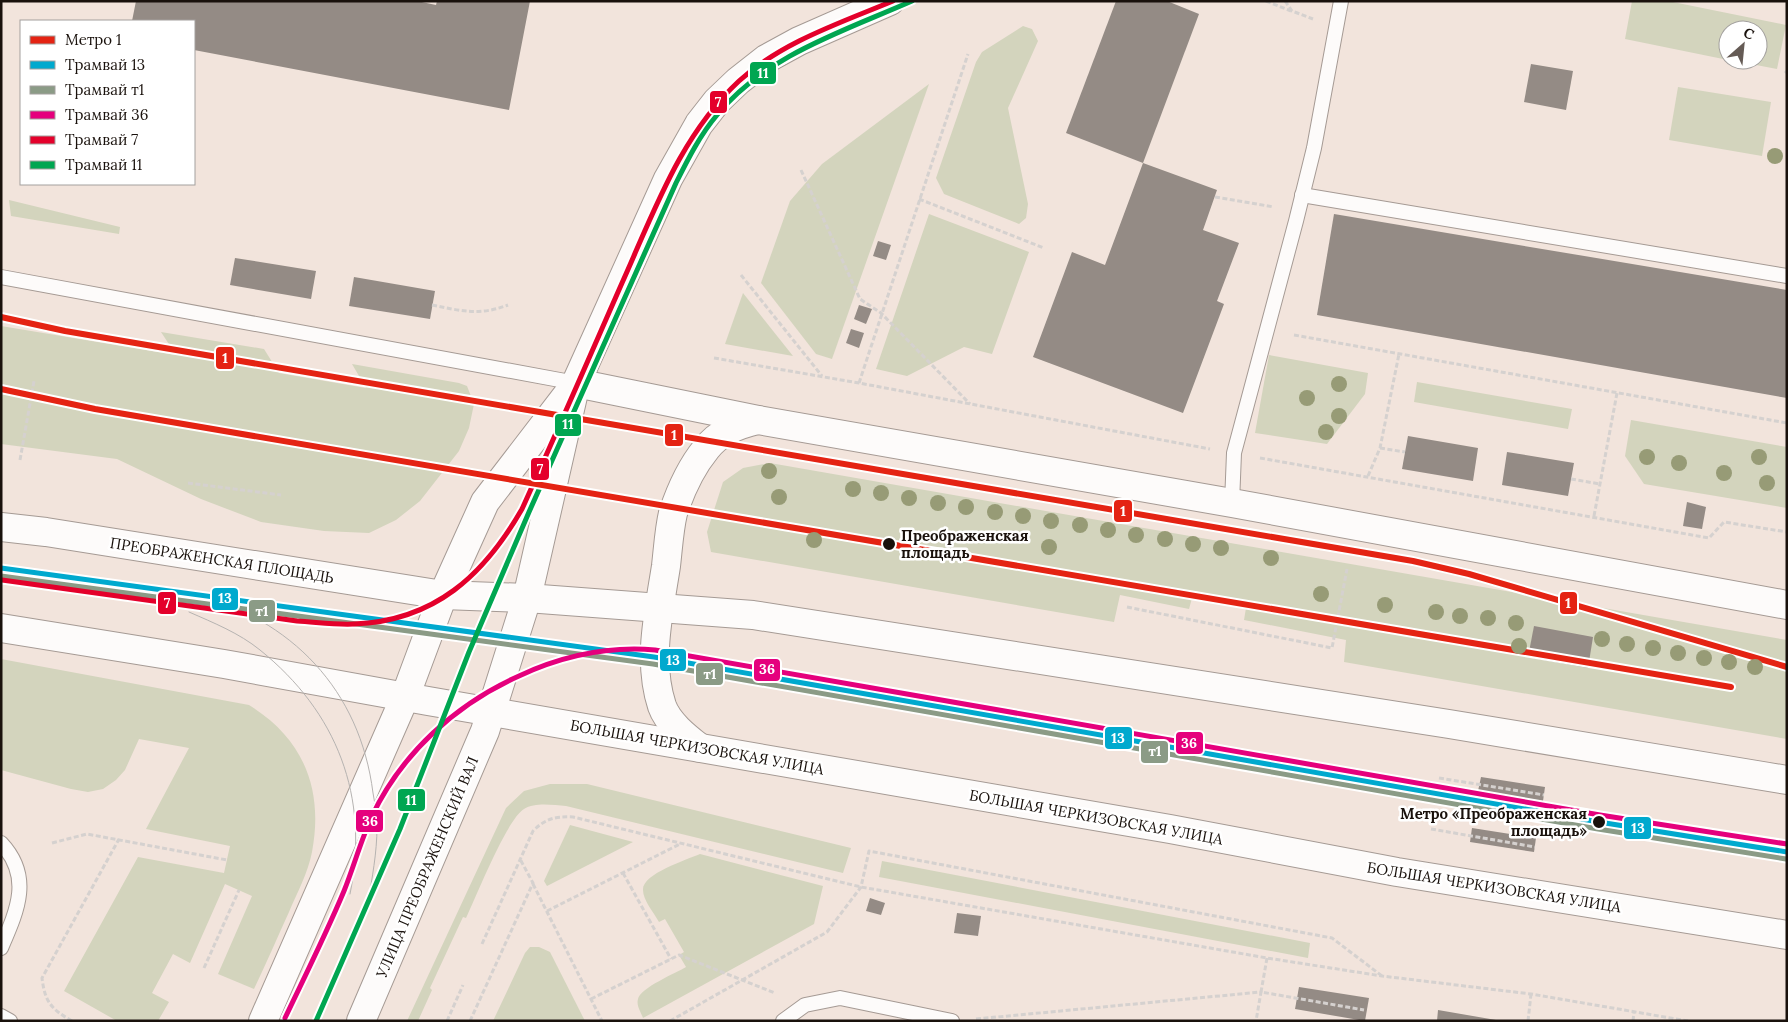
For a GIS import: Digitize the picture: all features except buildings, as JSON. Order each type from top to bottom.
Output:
[{"type":"main road","points":[[263,1021],[405,697],[443,595],[485,502],[576,383],[668,179],[699,124],[717,101],[766,59],[799,41],[890,1]]},
{"type":"main road","points":[[576,383],[758,420],[1232,503],[1787,605]]},
{"type":"main road","name":"УЛИЦА ПРЕОБРАЖЕНСКИЙ ВАЛ","points":[[361,1021],[492,712],[527,598],[576,383]]},
{"type":"main road","points":[[700,748],[679,730],[663,708],[654,657],[673,514],[694,467],[706,448],[720,434],[737,425],[758,420]]},
{"type":"main road","name":"ПРЕОБРАЖЕНСКАЯ ПЛОЩАДЬ","points":[[1,527],[46,532],[443,595]]},
{"type":"main road","points":[[443,595],[660,606],[753,615],[1449,724],[1787,780]]},
{"type":"main road","points":[[1,628],[224,664],[405,697]]},
{"type":"main road","name":"БОЛЬШАЯ ЧЕРКИЗОВСКАЯ УЛИЦА","points":[[405,697],[1160,827],[1397,872],[1787,935]]},
{"type":"lane","points":[[1232,503],[1234,453],[1302,195],[1341,1]]},
{"type":"lane","points":[[1302,195],[1787,276]]},
{"type":"lane","points":[[1,278],[576,383]]},
{"type":"lane","points":[[1,843],[13,855],[21,878],[17,912],[1,948]]},
{"type":"lane","points":[[782,1021],[805,1005],[840,998],[952,1021]]},
{"type":"lane","points":[[1,1016],[10,1021]]},
{"type":"path","points":[[1266,1],[1292,11]]},
{"type":"path","points":[[859,383],[968,54]]},
{"type":"path","points":[[801,170],[860,299],[881,313],[970,404]]},
{"type":"path","points":[[1215,197],[1273,206]]},
{"type":"path","points":[[919,200],[1044,248]]},
{"type":"path","points":[[741,275],[822,377]]},
{"type":"path","points":[[432,305],[466,312],[490,312],[508,305]]},
{"type":"path","points":[[1266,330],[1787,423]]},
{"type":"path","points":[[1368,476],[1380,448],[1399,354]]},
{"type":"path","points":[[714,358],[1708,538],[1724,522],[1787,532]]},
{"type":"path","points":[[20,460],[34,381]]},
{"type":"path","points":[[1594,516],[1617,392]]},
{"type":"path","points":[[1380,448],[1405,452]]},
{"type":"path","points":[[1571,479],[1600,484]]},
{"type":"path","points":[[188,483],[281,495]]},
{"type":"path","points":[[1127,607],[1332,648],[1347,570]]},
{"type":"path","points":[[1439,778],[1544,795]]},
{"type":"path","points":[[482,944],[533,831],[543,821],[559,816],[573,817],[860,887],[1267,958],[1382,976],[1531,994],[1688,1021]]},
{"type":"path","points":[[1431,829],[1535,847]]},
{"type":"path","points":[[52,842],[87,834],[227,860]]},
{"type":"path","points":[[72,1021],[58,1012],[44,997],[42,978],[119,839]]},
{"type":"path","points":[[547,911],[681,844]]},
{"type":"path","points":[[670,1021],[827,932],[860,887],[869,851],[1332,938],[1382,976]]},
{"type":"path","points":[[520,858],[602,1021]]},
{"type":"path","points":[[623,873],[671,959]]},
{"type":"path","points":[[470,1021],[533,883]]},
{"type":"path","points":[[204,968],[239,890]]},
{"type":"path","points":[[591,999],[679,955],[805,1005]]},
{"type":"path","points":[[1256,1021],[1267,958]]},
{"type":"path","points":[[447,1021],[463,986]]},
{"type":"path","points":[[968,1020],[1261,992],[1364,1010]]},
{"type":"path","points":[[1528,1021],[1531,994]]},
{"type":"path","points":[[1633,1021],[1634,1012]]},
{"type":"green space","points":[[1632,1],[1668,1],[1761,20],[1718,20],[1718,58],[1625,39]]},
{"type":"green space","points":[[1768,21],[1786,25],[1777,69],[1768,67]]},
{"type":"green space","points":[[1023,26],[1032,29],[1038,41],[1008,108],[1028,204],[1026,218],[1019,224],[944,194],[936,178],[976,62],[982,52]]},
{"type":"green space","points":[[929,84],[832,359],[816,354],[761,283],[790,201],[822,164]]},
{"type":"green space","points":[[1678,87],[1771,102],[1762,156],[1669,140]]},
{"type":"green space","points":[[9,200],[120,227],[119,234],[11,216]]},
{"type":"green space","points":[[929,214],[1029,252],[992,354],[964,347],[907,376],[876,369]]},
{"type":"green space","points":[[743,293],[793,356],[725,344]]},
{"type":"green space","points":[[1,326],[176,355],[161,332],[264,349],[279,373],[366,388],[352,364],[459,383],[467,386],[474,404],[469,428],[459,451],[420,501],[396,520],[369,533],[324,531],[261,522],[201,499],[117,459],[1,444]]},
{"type":"green space","points":[[1269,355],[1368,373],[1365,394],[1327,444],[1255,433]]},
{"type":"green space","points":[[1417,382],[1572,409],[1568,429],[1414,402]]},
{"type":"green space","points":[[1631,420],[1787,447],[1787,508],[1644,484],[1625,456]]},
{"type":"green space","points":[[770,463],[1787,640],[1787,739],[1344,662],[1346,640],[1244,620],[1247,602],[1194,591],[1189,609],[1120,595],[1114,622],[711,552],[707,532],[723,482],[743,468]]},
{"type":"green space","points":[[1,659],[249,705],[268,718],[296,749],[312,787],[315,807],[315,829],[312,852],[305,875],[254,989],[218,974],[252,896],[225,884],[190,963],[173,954],[152,993],[169,1002],[158,1021],[117,1021],[64,991],[138,857],[224,873],[230,846],[146,829],[189,748],[139,739],[125,770],[116,780],[103,789],[88,792],[1,770]]},
{"type":"green space","points":[[550,784],[587,784],[851,848],[843,873],[566,806],[533,805],[524,809],[509,827],[466,918],[463,917],[430,988],[432,990],[418,1021],[407,1021],[506,808],[524,791]]},
{"type":"green space","points":[[570,825],[633,842],[547,886],[544,881]]},
{"type":"green space","points":[[700,854],[823,886],[814,924],[643,1018],[638,1004],[640,995],[651,986],[686,967],[679,955],[684,952],[665,919],[659,922],[643,894],[645,884],[650,878],[666,868]]},
{"type":"green space","points":[[882,861],[1310,943],[1308,958],[879,877]]},
{"type":"green space","points":[[530,947],[539,947],[550,952],[585,1021],[493,1021],[525,953]]},
{"type":"tram line","name":"7","points":[[2,580],[297,621],[340,624],[383,621],[409,614],[433,604],[474,574],[507,533],[522,509],[670,176],[700,126],[739,81],[774,55],[812,35],[893,1]]},
{"type":"tram line","name":"11","points":[[316,1021],[400,829],[469,652],[529,512],[676,183],[695,148],[717,115],[737,94],[782,60],[833,34],[912,1]]},
{"type":"tram line","name":"13","points":[[1,568],[654,657],[1599,822],[1787,852]]},
{"type":"tram line","name":"т1","points":[[1,576],[653,664],[1598,829],[1786,859]]},
{"type":"tram line","points":[[192,593],[228,605],[261,621],[290,641],[315,664],[336,691],[353,722],[366,756],[375,806],[377,823],[376,846],[368,903]]},
{"type":"tram line","points":[[189,612],[235,633],[260,650],[287,674],[309,701],[328,729],[341,759],[351,791],[355,824],[355,858],[350,894]]},
{"type":"tram line","name":"36","points":[[285,1018],[348,882],[372,816],[384,793],[415,751],[453,716],[496,687],[552,663],[603,651],[655,650],[1600,815],[1787,844]]},
{"type":"metro line","name":"1","points":[[1,317],[65,331],[1413,561],[1469,574],[1787,667]]},
{"type":"metro line","name":"1","points":[[1,389],[95,409],[1731,687]]},
{"type":"place","name":"Преображенская площадь","points":[[889,544]]},
{"type":"place","name":"Метро «Преображенская площадь»","points":[[1599,822]]}]
